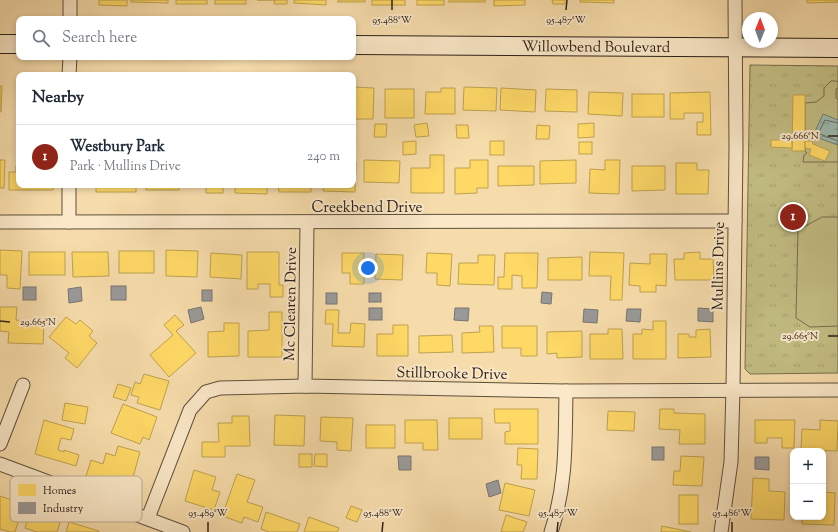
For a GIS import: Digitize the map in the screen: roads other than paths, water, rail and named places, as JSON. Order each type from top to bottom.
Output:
[{"type":"main road","points":[[0,44],[16,44]]},
{"type":"main road","name":"Willowbend Boulevard","points":[[356,45],[838,48]]},
{"type":"street","points":[[70,0],[70,16]]},
{"type":"street","name":"Mullins Drive","points":[[721,532],[731,462],[733,389],[736,146],[735,0]]},
{"type":"street","points":[[70,60],[70,72]]},
{"type":"street","points":[[69,188],[69,222]]},
{"type":"street","name":"Creekbend Drive","points":[[0,222],[307,223],[735,221]]},
{"type":"street","name":"Mc Clearen Drive","points":[[305,386],[307,223]]},
{"type":"street","points":[[0,444],[23,385]]},
{"type":"street","name":"Stillbrooke Drive","points":[[148,518],[190,410],[206,392],[220,388],[305,386],[566,391],[733,389],[838,390]]},
{"type":"street","points":[[550,532],[560,496],[565,469],[566,391]]},
{"type":"street","points":[[0,464],[33,476]]},
{"type":"street","points":[[142,516],[183,532]]},
{"type":"water","points":[[823,114],[838,120],[838,145],[813,136]]},
{"type":"place","name":"Westbury Park","points":[[793,217]]}]
